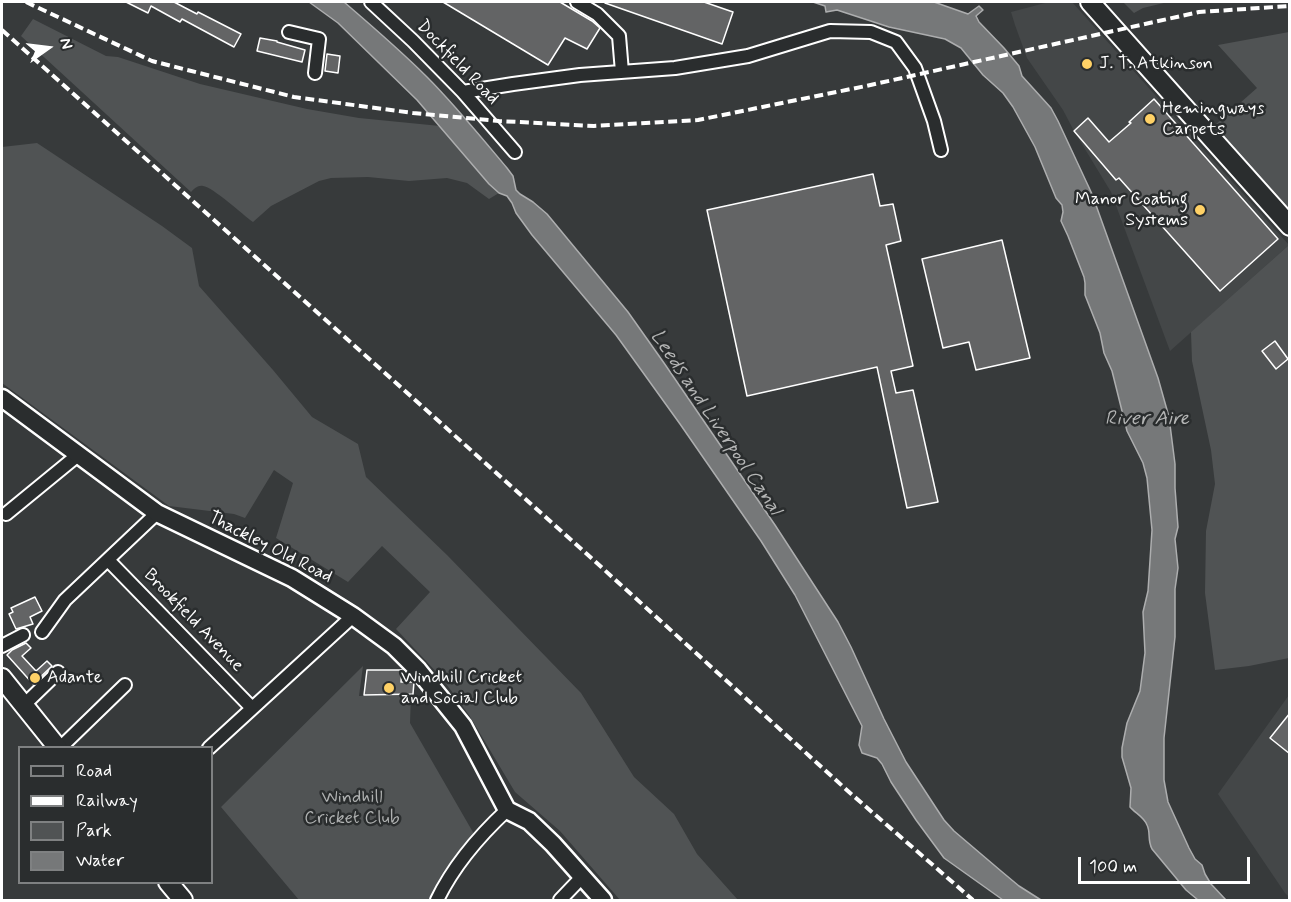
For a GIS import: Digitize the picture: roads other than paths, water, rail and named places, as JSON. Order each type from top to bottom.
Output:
[{"type":"main road","points":[[1090,2],[1290,226]]},
{"type":"main road","points":[[2,678],[58,746]]},
{"type":"main road","points":[[170,884],[183,900]]},
{"type":"street","name":"Dockfield Road","points":[[371,2],[463,92],[515,152]]},
{"type":"street","points":[[577,2],[597,14],[618,36],[622,72]]},
{"type":"street","points":[[463,92],[513,84],[675,68],[748,56],[830,31],[871,32],[896,42],[915,68],[934,121],[941,150]]},
{"type":"street","points":[[289,32],[319,39],[315,73]]},
{"type":"street","name":"Thackley Old Road","points":[[4,403],[157,513],[292,578],[353,616],[394,646],[418,670],[463,726],[507,810]]},
{"type":"street","points":[[6,514],[78,454]]},
{"type":"street","points":[[42,632],[65,600],[157,513]]},
{"type":"street","name":"Brookfield Avenue","points":[[108,560],[252,708]]},
{"type":"street","points":[[210,746],[353,616]]},
{"type":"street","points":[[2,646],[23,635]]},
{"type":"street","points":[[24,705],[58,672]]},
{"type":"street","points":[[60,746],[125,686]]},
{"type":"street","points":[[437,900],[463,857],[484,831],[507,810],[529,821],[554,844],[603,900]]},
{"type":"street","points":[[560,900],[582,877]]},
{"type":"water","points":[[309,2],[344,2],[417,67],[458,110],[507,168],[513,176],[516,190],[547,214],[628,312],[775,525],[838,622],[906,762],[944,820],[1019,886],[1041,900],[1003,900],[944,858],[916,820],[882,764],[877,758],[862,753],[859,745],[862,726],[795,595],[761,541],[616,335],[532,235],[507,196],[499,193],[489,184],[417,100],[338,23]]},
{"type":"water","name":"River Aire","points":[[813,2],[934,2],[968,14],[979,6],[983,10],[976,16],[979,22],[1004,48],[1019,66],[1022,76],[1051,108],[1092,194],[1158,378],[1169,417],[1175,464],[1178,527],[1175,539],[1178,568],[1175,589],[1175,637],[1164,738],[1164,780],[1168,802],[1195,859],[1202,865],[1211,884],[1226,900],[1198,900],[1186,890],[1152,849],[1146,822],[1130,807],[1131,788],[1122,757],[1122,748],[1127,723],[1140,691],[1145,653],[1143,612],[1148,591],[1152,530],[1147,478],[1143,463],[1127,431],[1112,371],[1085,295],[1084,277],[1061,221],[1062,205],[1056,198],[1035,147],[1013,107],[961,48],[945,39],[889,27],[837,10],[826,12],[825,6]]},
{"type":"railway","points":[[26,2],[152,61],[294,97],[413,113],[499,121],[594,126],[698,120],[866,86],[1199,12],[1290,6]]},
{"type":"railway","points":[[2,30],[849,792],[973,900]]},
{"type":"place","name":"J. T. Atkinson","points":[[1087,64]]},
{"type":"place","name":"Hemingways Carpets","points":[[1150,119]]},
{"type":"place","name":"Manor Coating Systems","points":[[1200,210]]},
{"type":"place","name":"Adante","points":[[35,678]]},
{"type":"place","name":"Windhill Cricket and Social Club","points":[[389,688]]},
{"type":"water label","name":"Leeds and Liverpool Canal","points":[[715,423]]},
{"type":"park label","name":"Windhill Cricket Club","points":[[352,808]]}]
